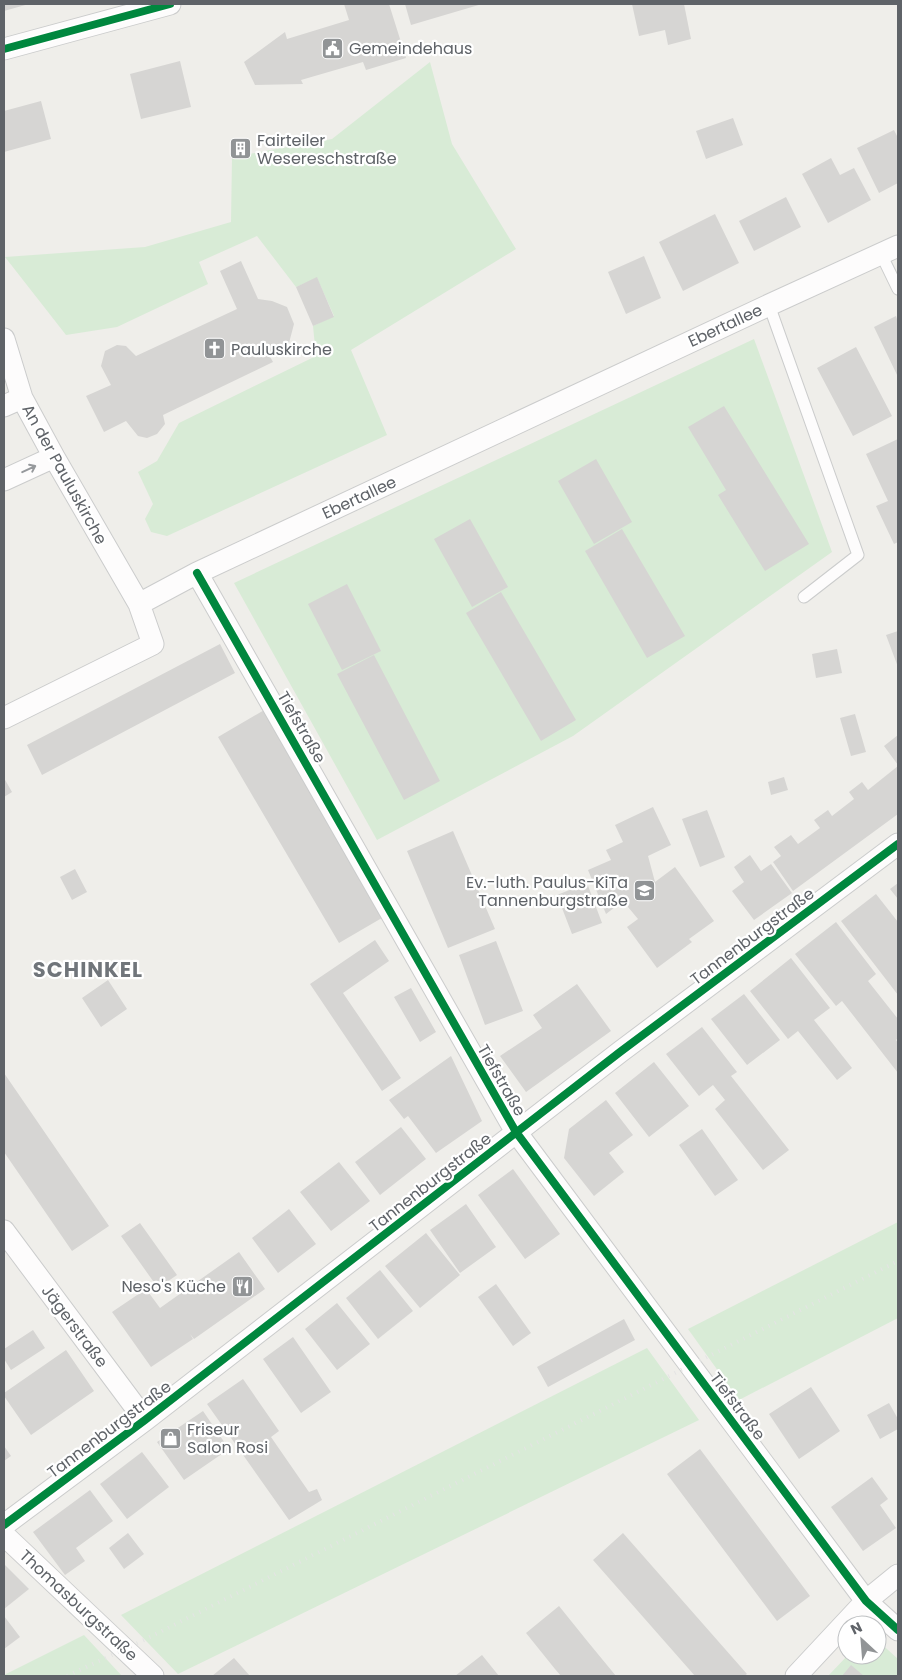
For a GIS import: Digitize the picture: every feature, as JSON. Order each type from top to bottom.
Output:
[{"type":"street","points":[[4,49],[170,4]]},
{"type":"street","name":"Ebertallee","points":[[139,604],[197,573],[890,250]]},
{"type":"street","name":"An der Pauluskirche","points":[[4,339],[13,402],[54,457],[139,604]]},
{"type":"street","points":[[4,480],[54,457]]},
{"type":"street","name":"Tiefstraße","points":[[197,573],[516,1132],[866,1601],[898,1630]]},
{"type":"street","points":[[4,718],[153,644],[139,604]]},
{"type":"street","name":"Tannenburgstraße","points":[[4,1524],[145,1420],[703,989],[898,844]]},
{"type":"street","name":"Jägerstraße","points":[[4,1231],[145,1420]]},
{"type":"street","name":"Thomasburgstraße","points":[[4,1535],[153,1676]]},
{"type":"street","points":[[796,1676],[866,1601],[898,1574]]},
{"type":"lane","points":[[890,250],[898,288]]},
{"type":"lane","name":"Ebertallee","points":[[769,305],[858,555],[804,597]]},
{"type":"green space","points":[[430,62],[452,144],[516,249],[351,350],[387,435],[167,536],[151,532],[145,519],[153,504],[138,472],[157,461],[179,423],[316,356],[313,326],[334,316],[317,278],[296,287],[257,236],[199,262],[208,284],[117,327],[66,335],[5,257],[145,247],[231,222],[232,157],[332,139]]},
{"type":"green space","points":[[754,339],[832,552],[573,736],[377,840],[234,583]]},
{"type":"green space","points":[[898,1222],[898,1318],[739,1400],[688,1329]]},
{"type":"green space","points":[[647,1348],[699,1420],[178,1674],[121,1615]]},
{"type":"green space","points":[[84,1635],[122,1676],[4,1676],[4,1675]]},
{"type":"green space","points":[[887,1649],[898,1659],[898,1676],[828,1676],[838,1665],[887,1665]]},
{"type":"building","points":[[4,4],[29,4],[4,11]]},
{"type":"building","name":"Gemeindehaus","points":[[344,4],[389,4],[406,58],[366,70],[363,62],[301,80],[303,84],[255,85],[244,62],[285,32],[287,39],[349,20]]},
{"type":"building","points":[[405,4],[482,4],[411,25]]},
{"type":"building","points":[[632,4],[684,4],[691,39],[668,45],[665,30],[639,36]]},
{"type":"building","points":[[180,61],[191,107],[141,119],[130,74]]},
{"type":"building","points":[[41,101],[51,139],[4,152],[4,111]]},
{"type":"building","points":[[733,118],[743,145],[706,159],[696,131]]},
{"type":"building","points":[[894,130],[898,138],[898,183],[879,193],[857,148]]},
{"type":"building","name":"Fairteiler Wesereschstraße","points":[[247,144],[249,153],[236,156],[234,145]]},
{"type":"building","points":[[831,158],[840,175],[854,168],[871,200],[828,223],[802,174]]},
{"type":"building","points":[[786,197],[801,227],[754,251],[739,221]]},
{"type":"building","points":[[715,214],[739,263],[683,291],[659,242]]},
{"type":"building","points":[[644,256],[661,298],[626,314],[608,272]]},
{"type":"building","name":"Pauluskirche","points":[[241,261],[258,299],[272,301],[287,307],[294,324],[289,343],[268,353],[273,362],[163,415],[165,424],[157,434],[147,438],[138,436],[126,421],[104,432],[86,396],[111,385],[101,366],[105,351],[117,345],[126,346],[136,356],[237,309],[220,271]]},
{"type":"building","points":[[317,277],[334,317],[313,326],[296,287]]},
{"type":"building","points":[[896,316],[898,322],[898,377],[874,327]]},
{"type":"building","points":[[856,347],[892,416],[853,436],[817,368]]},
{"type":"building","points":[[724,406],[809,544],[765,571],[718,495],[726,490],[688,427]]},
{"type":"building","points":[[898,439],[898,542],[894,544],[876,506],[888,501],[866,454]]},
{"type":"building","points":[[596,459],[632,522],[594,544],[558,481]]},
{"type":"building","points":[[470,519],[508,587],[472,607],[434,539]]},
{"type":"building","points":[[622,529],[685,636],[647,658],[585,551]]},
{"type":"building","points":[[347,584],[381,651],[342,670],[308,604]]},
{"type":"building","points":[[501,592],[576,720],[541,741],[466,613]]},
{"type":"building","points":[[898,631],[898,667],[886,635]]},
{"type":"building","points":[[220,644],[235,673],[42,775],[27,745]]},
{"type":"building","points":[[837,649],[842,673],[816,678],[812,654]]},
{"type":"building","points":[[374,655],[440,781],[404,800],[337,674]]},
{"type":"building","points":[[266,709],[387,915],[339,943],[218,737]]},
{"type":"building","points":[[855,714],[866,752],[851,756],[840,718]]},
{"type":"building","points":[[898,735],[898,765],[884,746]]},
{"type":"building","points":[[898,766],[898,814],[793,891],[773,862],[781,856],[774,847],[791,835],[798,844],[820,828],[814,820],[828,810],[832,816],[854,799],[849,792],[862,782],[868,790]]},
{"type":"building","points":[[784,777],[788,790],[771,795],[768,782]]},
{"type":"building","points":[[4,778],[12,792],[4,797]]},
{"type":"building","name":"Ev.-luth. Paulus-KiTa Tannenburgstraße","points":[[653,807],[671,845],[648,856],[655,882],[675,867],[714,921],[689,939],[692,942],[657,968],[627,927],[638,919],[623,901],[606,914],[588,870],[611,860],[606,850],[623,842],[615,825]]},
{"type":"building","points":[[707,810],[725,857],[700,867],[682,819]]},
{"type":"building","points":[[453,831],[495,929],[448,948],[407,851]]},
{"type":"building","points":[[750,855],[761,871],[771,864],[792,893],[754,920],[732,891],[744,882],[734,867]]},
{"type":"building","points":[[75,869],[87,892],[72,900],[60,877]]},
{"type":"building","points":[[587,883],[602,923],[572,934],[557,895]]},
{"type":"building","points":[[898,883],[898,899],[890,889]]},
{"type":"building","points":[[876,894],[898,922],[898,995],[841,921]]},
{"type":"building","points":[[836,922],[876,974],[868,981],[898,1019],[898,1038],[896,1040],[898,1043],[898,1073],[842,1001],[836,1006],[795,954]]},
{"type":"building","points":[[375,940],[389,961],[343,993],[401,1078],[382,1091],[310,984]]},
{"type":"building","points":[[496,941],[523,1011],[485,1025],[459,955]]},
{"type":"building","points":[[791,958],[830,1008],[814,1020],[852,1068],[837,1080],[798,1031],[788,1039],[750,991]]},
{"type":"building","points":[[108,980],[127,1009],[101,1027],[82,998]]},
{"type":"building","points":[[577,984],[611,1031],[526,1092],[500,1056],[542,1028],[533,1015]]},
{"type":"building","points":[[411,988],[436,1032],[420,1042],[394,997]]},
{"type":"building","points":[[744,994],[780,1040],[747,1065],[711,1019]]},
{"type":"building","points":[[702,1027],[737,1072],[731,1076],[789,1150],[763,1170],[715,1109],[725,1100],[713,1085],[699,1096],[666,1054]]},
{"type":"building","points":[[451,1056],[482,1121],[436,1153],[408,1116],[404,1119],[389,1100]]},
{"type":"building","points":[[654,1062],[689,1106],[649,1137],[615,1093]]},
{"type":"building","points":[[4,1073],[109,1226],[72,1251],[4,1152]]},
{"type":"building","points":[[606,1100],[633,1135],[609,1153],[624,1172],[594,1196],[564,1158],[569,1129]]},
{"type":"building","points":[[401,1127],[426,1159],[380,1195],[355,1162]]},
{"type":"building","points":[[702,1129],[738,1180],[715,1196],[679,1145]]},
{"type":"building","points":[[339,1162],[370,1201],[331,1231],[300,1192]]},
{"type":"building","points":[[513,1169],[560,1234],[525,1259],[478,1195]]},
{"type":"building","points":[[466,1204],[496,1247],[460,1273],[430,1230]]},
{"type":"building","points":[[289,1209],[316,1244],[278,1273],[252,1238]]},
{"type":"building","points":[[140,1223],[177,1275],[158,1288],[121,1236]]},
{"type":"building","points":[[426,1233],[460,1275],[420,1308],[385,1266]]},
{"type":"building","points":[[239,1252],[265,1289],[194,1339],[190,1334],[193,1339],[151,1367],[112,1312],[146,1289],[160,1308]]},
{"type":"building","points":[[380,1270],[413,1311],[378,1339],[346,1298]]},
{"type":"building","points":[[496,1284],[531,1333],[513,1346],[478,1297]]},
{"type":"building","points":[[337,1303],[370,1344],[337,1370],[305,1329]]},
{"type":"building","points":[[624,1319],[635,1340],[548,1387],[537,1367]]},
{"type":"building","points":[[33,1330],[45,1348],[11,1370],[4,1359],[4,1349]]},
{"type":"building","points":[[293,1337],[331,1392],[301,1413],[263,1359]]},
{"type":"building","points":[[66,1350],[94,1391],[31,1435],[4,1396],[4,1393]]},
{"type":"building","points":[[243,1379],[279,1431],[271,1437],[309,1492],[317,1489],[322,1500],[289,1520],[207,1404]]},
{"type":"building","points":[[811,1387],[840,1431],[799,1459],[769,1414]]},
{"type":"building","points":[[889,1403],[898,1419],[898,1429],[880,1439],[867,1415]]},
{"type":"building","points":[[203,1411],[229,1449],[184,1480],[157,1442]]},
{"type":"building","points":[[4,1446],[11,1456],[4,1461]]},
{"type":"building","points":[[700,1449],[810,1596],[777,1621],[667,1474]]},
{"type":"building","points":[[142,1452],[169,1487],[127,1519],[100,1484]]},
{"type":"building","points":[[872,1477],[888,1499],[880,1505],[896,1528],[863,1551],[831,1507]]},
{"type":"building","points":[[90,1490],[113,1521],[76,1548],[85,1561],[65,1575],[33,1532]]},
{"type":"building","points":[[128,1533],[144,1554],[124,1569],[109,1548]]},
{"type":"building","points":[[623,1533],[747,1674],[744,1676],[695,1676],[593,1560]]},
{"type":"building","points":[[4,1564],[29,1589],[4,1609]]},
{"type":"building","points":[[559,1606],[616,1676],[561,1676],[555,1669],[526,1633]]},
{"type":"building","points":[[4,1616],[20,1637],[4,1649]]},
{"type":"building","points":[[482,1655],[499,1676],[455,1676]]},
{"type":"building","points":[[234,1658],[250,1676],[212,1676]]},
{"type":"building","points":[[851,1665],[864,1676],[842,1676]]},
{"type":"railway","points":[[67,1676],[144,1640],[898,1261]]},
{"type":"cycle path","points":[[4,49],[170,4]]},
{"type":"cycle path","points":[[197,573],[516,1132],[866,1601],[898,1630]]},
{"type":"cycle path","points":[[4,1525],[145,1420],[620,1052],[898,844]]},
{"type":"place","name":"Gemeindehaus","points":[[333,48]]},
{"type":"place","name":"Fairteiler Wesereschstraße","points":[[241,149]]},
{"type":"place","name":"Pauluskirche","points":[[215,349]]},
{"type":"place","name":"Ev.-luth. Paulus-KiTa Tannenburgstraße","points":[[644,891]]},
{"type":"place","name":"Neso's Küche","points":[[242,1286]]},
{"type":"place","name":"Friseur Salon Rosi","points":[[171,1438]]},
{"type":"district","name":"SCHINKEL","points":[[88,970]]}]
